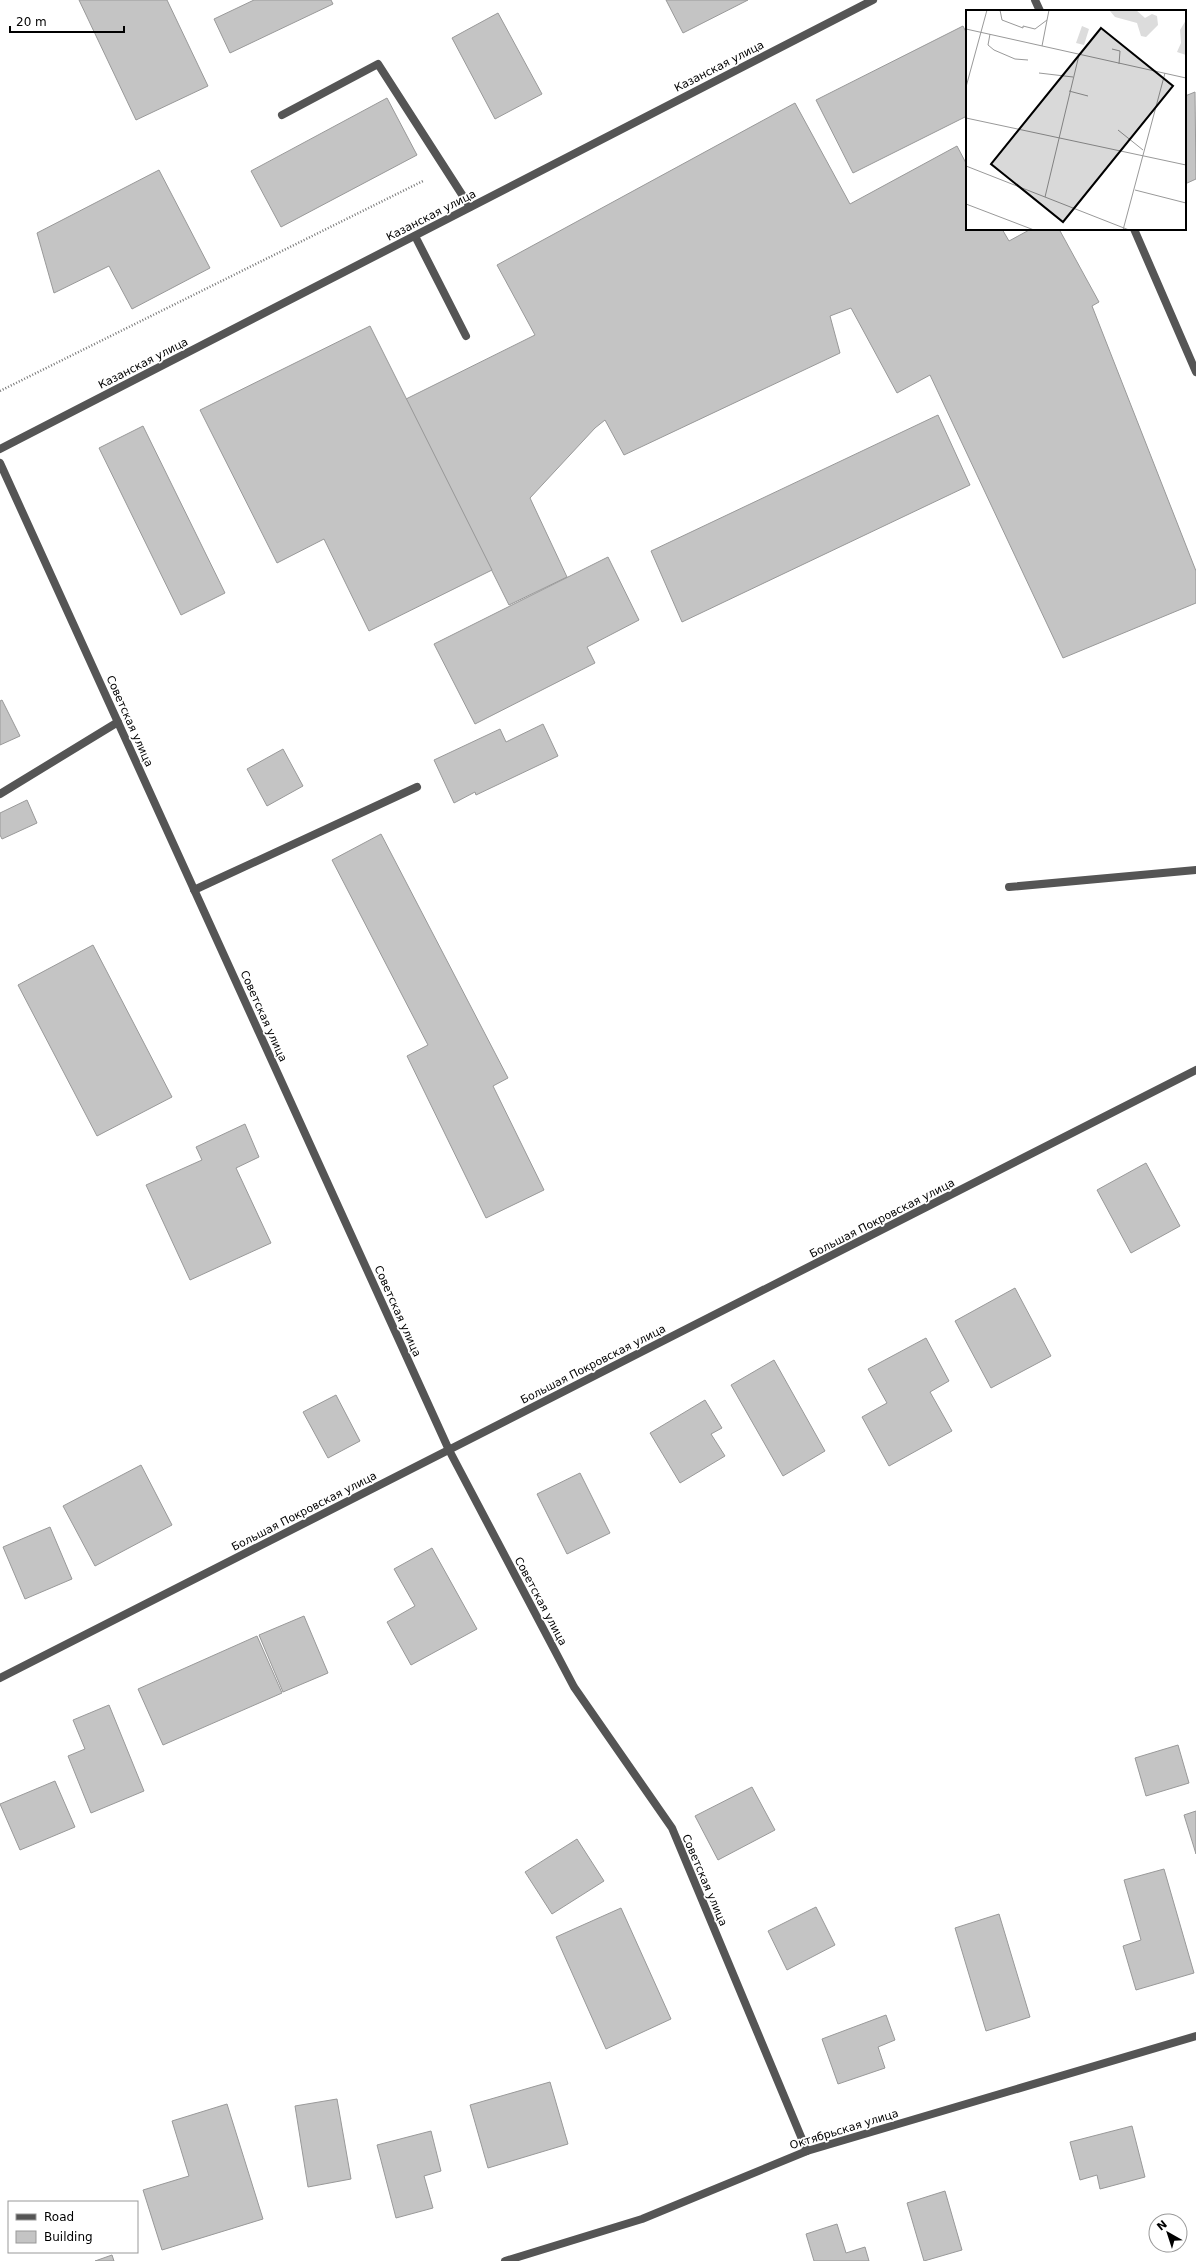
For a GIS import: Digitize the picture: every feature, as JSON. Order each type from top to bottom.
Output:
[{"type":"street","name":"Казанская улица","points":[[0,449],[873,0]]},
{"type":"street","points":[[1035,0],[1040,10]]},
{"type":"street","points":[[282,115],[378,64],[447,169],[470,207]]},
{"type":"street","points":[[1134,230],[1196,372]]},
{"type":"street","points":[[414,236],[466,336]]},
{"type":"street","name":"Советская улица","points":[[0,463],[449,1450],[574,1687],[672,1828],[807,2151]]},
{"type":"street","points":[[0,794],[118,722]]},
{"type":"street","points":[[194,890],[417,787]]},
{"type":"street","points":[[1009,887],[1196,870]]},
{"type":"street","name":"Большая Покровская улица","points":[[0,1678],[1196,1070]]},
{"type":"street","name":"Октябрьская улица","points":[[505,2261],[642,2218],[807,2151],[1196,2036]]},
{"type":"path","points":[[0,391],[447,169]]},
{"type":"building","points":[[79,0],[167,0],[208,86],[136,120]]},
{"type":"building","points":[[254,0],[331,0],[333,4],[230,53],[214,19]]},
{"type":"building","points":[[666,0],[748,0],[683,33]]},
{"type":"building","points":[[498,13],[542,94],[495,119],[452,38]]},
{"type":"building","points":[[963,26],[966,32],[966,116],[853,173],[816,100]]},
{"type":"building","points":[[1195,92],[1196,179],[1186,184],[1186,96]]},
{"type":"building","points":[[387,98],[417,155],[281,227],[251,171]]},
{"type":"building","points":[[795,103],[850,204],[957,146],[966,163],[966,230],[1003,230],[1009,241],[1029,230],[1060,230],[1099,302],[1092,306],[1196,571],[1196,603],[1063,658],[930,375],[897,393],[851,308],[830,316],[840,353],[624,455],[605,420],[595,428],[530,498],[567,577],[509,605],[406,399],[535,335],[497,265]]},
{"type":"building","points":[[159,170],[210,268],[132,309],[109,266],[54,293],[37,233]]},
{"type":"building","points":[[370,326],[492,570],[369,631],[324,539],[277,563],[200,410]]},
{"type":"building","points":[[938,415],[970,485],[682,622],[651,551]]},
{"type":"building","points":[[143,426],[225,593],[181,615],[99,448]]},
{"type":"building","points":[[608,557],[639,620],[587,647],[595,663],[475,724],[434,644]]},
{"type":"building","points":[[2,700],[20,736],[0,745],[0,701]]},
{"type":"building","points":[[543,724],[558,756],[476,795],[475,792],[454,803],[434,760],[500,729],[506,742]]},
{"type":"building","points":[[283,749],[303,786],[267,806],[247,769]]},
{"type":"building","points":[[27,800],[37,823],[2,839],[0,835],[0,813]]},
{"type":"building","points":[[381,834],[508,1078],[493,1086],[544,1190],[486,1218],[407,1056],[428,1045],[332,860]]},
{"type":"building","points":[[93,945],[172,1097],[97,1136],[18,985]]},
{"type":"building","points":[[245,1124],[259,1157],[236,1168],[271,1243],[190,1280],[146,1185],[202,1160],[196,1147]]},
{"type":"building","points":[[1146,1163],[1180,1226],[1131,1253],[1097,1190]]},
{"type":"building","points":[[1015,1288],[1051,1356],[991,1388],[955,1321]]},
{"type":"building","points":[[926,1338],[949,1381],[930,1392],[952,1431],[889,1466],[862,1417],[887,1403],[868,1369]]},
{"type":"building","points":[[774,1360],[825,1451],[783,1476],[731,1385]]},
{"type":"building","points":[[336,1395],[360,1441],[328,1458],[303,1412]]},
{"type":"building","points":[[705,1400],[722,1428],[711,1434],[725,1456],[680,1483],[650,1433]]},
{"type":"building","points":[[141,1465],[172,1525],[95,1566],[63,1506]]},
{"type":"building","points":[[580,1473],[610,1533],[567,1554],[537,1494]]},
{"type":"building","points":[[50,1527],[72,1579],[25,1599],[3,1547]]},
{"type":"building","points":[[432,1548],[477,1629],[411,1665],[387,1622],[415,1606],[394,1569]]},
{"type":"building","points":[[304,1616],[328,1673],[283,1692],[259,1635]]},
{"type":"building","points":[[257,1636],[282,1693],[163,1745],[138,1689]]},
{"type":"building","points":[[109,1705],[144,1791],[91,1813],[68,1756],[85,1749],[73,1720]]},
{"type":"building","points":[[1178,1745],[1189,1783],[1146,1796],[1135,1758]]},
{"type":"building","points":[[55,1781],[75,1827],[20,1850],[0,1804]]},
{"type":"building","points":[[752,1787],[775,1830],[718,1860],[695,1816]]},
{"type":"building","points":[[1196,1811],[1196,1854],[1184,1815]]},
{"type":"building","points":[[577,1839],[604,1881],[552,1914],[525,1872]]},
{"type":"building","points":[[1164,1869],[1194,1973],[1136,1990],[1123,1946],[1141,1940],[1124,1880]]},
{"type":"building","points":[[816,1907],[835,1945],[787,1970],[768,1931]]},
{"type":"building","points":[[621,1908],[671,2019],[606,2049],[556,1937]]},
{"type":"building","points":[[999,1914],[1030,2017],[986,2031],[955,1928]]},
{"type":"building","points":[[886,2015],[895,2040],[878,2047],[885,2068],[838,2084],[822,2039]]},
{"type":"building","points":[[550,2082],[568,2144],[488,2168],[470,2105]]},
{"type":"building","points":[[337,2099],[351,2179],[308,2187],[295,2106]]},
{"type":"building","points":[[227,2104],[263,2219],[162,2250],[143,2190],[189,2176],[172,2121]]},
{"type":"building","points":[[1132,2126],[1145,2177],[1100,2189],[1097,2175],[1080,2180],[1070,2142]]},
{"type":"building","points":[[431,2131],[441,2171],[424,2176],[433,2208],[396,2218],[377,2145]]},
{"type":"building","points":[[945,2191],[962,2250],[924,2261],[907,2203]]},
{"type":"building","points":[[837,2224],[846,2253],[865,2247],[869,2261],[814,2261],[806,2234]]},
{"type":"building","points":[[112,2255],[114,2261],[95,2261]]}]
